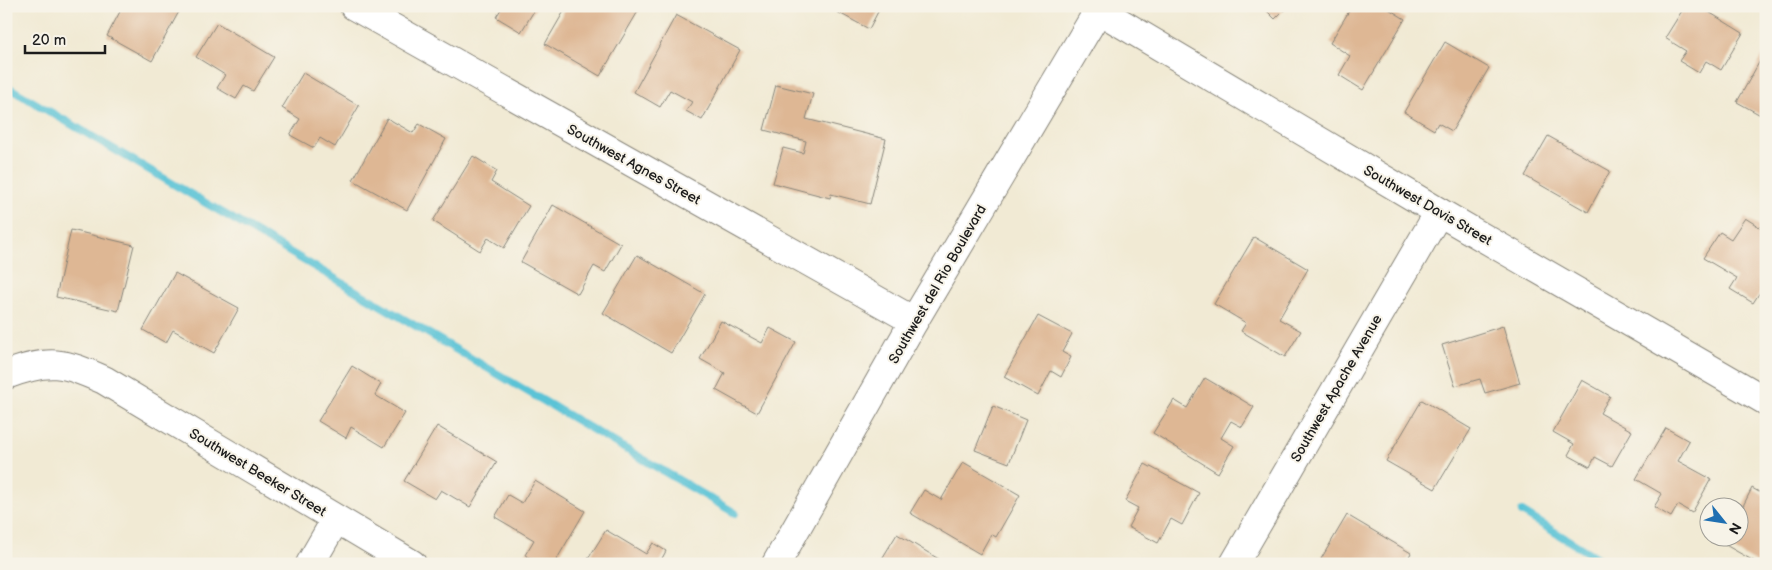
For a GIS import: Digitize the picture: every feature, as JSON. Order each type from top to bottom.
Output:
[{"type":"street","name":"Southwest Agnes Street","points":[[354,6],[914,321]]},
{"type":"street","name":"Southwest del Rio Boulevard","points":[[776,564],[914,321],[1097,8]]},
{"type":"street","name":"Southwest Davis Street","points":[[1097,8],[1439,212],[1766,401]]},
{"type":"street","name":"Southwest Apache Avenue","points":[[1234,564],[1439,212]]},
{"type":"street","name":"Southwest Beeker Street","points":[[6,374],[26,367],[54,363],[78,369],[104,380],[412,564]]},
{"type":"street","points":[[310,564],[336,519]]},
{"type":"building","points":[[123,6],[182,6],[152,61],[107,36]]},
{"type":"building","points":[[503,6],[537,6],[521,32],[496,17]]},
{"type":"building","points":[[567,6],[637,6],[640,8],[600,76],[545,44]]},
{"type":"building","points":[[826,6],[881,6],[869,29]]},
{"type":"building","points":[[1262,6],[1288,6],[1275,19]]},
{"type":"building","points":[[1352,6],[1384,6],[1405,19],[1363,90],[1339,75],[1350,56],[1330,43]]},
{"type":"building","points":[[1685,6],[1699,6],[1743,33],[1721,70],[1706,61],[1699,73],[1679,61],[1686,51],[1665,38]]},
{"type":"building","points":[[676,15],[740,50],[702,120],[686,111],[692,102],[670,90],[660,107],[634,92]]},
{"type":"building","points":[[217,23],[274,57],[253,91],[244,86],[236,99],[217,88],[225,75],[196,57]]},
{"type":"building","points":[[1445,42],[1489,68],[1452,131],[1438,123],[1434,130],[1404,112]]},
{"type":"building","points":[[1766,50],[1766,118],[1737,102]]},
{"type":"building","points":[[303,73],[359,106],[335,147],[320,138],[314,148],[290,135],[300,119],[282,108]]},
{"type":"building","points":[[776,85],[813,94],[806,119],[886,139],[870,204],[831,194],[830,198],[773,183],[783,148],[803,153],[806,141],[764,130]]},
{"type":"building","points":[[387,118],[413,133],[419,124],[446,139],[407,210],[353,180]]},
{"type":"building","points":[[1548,136],[1610,171],[1588,212],[1525,176]]},
{"type":"building","points":[[473,156],[497,171],[491,182],[529,206],[504,248],[488,238],[480,251],[433,221]]},
{"type":"building","points":[[553,205],[621,244],[605,272],[594,266],[578,294],[521,262]]},
{"type":"building","points":[[1745,218],[1766,231],[1766,283],[1753,303],[1730,289],[1737,278],[1703,258],[1720,232],[1731,239]]},
{"type":"building","points":[[71,230],[134,245],[118,311],[56,297]]},
{"type":"building","points":[[1254,237],[1308,269],[1279,319],[1301,331],[1285,357],[1241,331],[1246,323],[1214,304]]},
{"type":"building","points":[[637,255],[705,294],[671,353],[603,313]]},
{"type":"building","points":[[175,273],[239,308],[214,353],[173,330],[166,343],[143,330]]},
{"type":"building","points":[[1038,316],[1072,334],[1062,352],[1071,357],[1061,377],[1051,371],[1038,396],[1004,377]]},
{"type":"building","points":[[721,321],[762,343],[770,328],[796,342],[757,413],[716,390],[725,373],[700,359]]},
{"type":"building","points":[[1503,326],[1520,383],[1485,393],[1480,379],[1455,386],[1442,345]]},
{"type":"building","points":[[352,366],[381,384],[375,395],[405,413],[384,447],[351,427],[346,438],[318,421]]},
{"type":"building","points":[[1205,378],[1254,407],[1242,427],[1231,421],[1221,438],[1234,446],[1218,473],[1153,433],[1174,400],[1187,408]]},
{"type":"building","points":[[1582,380],[1610,396],[1600,413],[1632,431],[1612,466],[1595,457],[1590,467],[1568,455],[1574,444],[1553,432]]},
{"type":"building","points":[[1422,400],[1471,429],[1435,489],[1386,461]]},
{"type":"building","points":[[993,406],[1026,420],[1009,463],[975,450]]},
{"type":"building","points":[[437,426],[497,462],[470,507],[441,490],[435,499],[404,481]]},
{"type":"building","points":[[1666,428],[1689,441],[1678,461],[1711,479],[1692,513],[1678,505],[1671,517],[1654,507],[1662,494],[1636,479]]},
{"type":"building","points":[[963,462],[1020,495],[996,537],[991,534],[980,554],[910,513],[924,490],[941,500]]},
{"type":"building","points":[[1145,464],[1199,493],[1182,525],[1171,519],[1158,543],[1128,527],[1138,508],[1125,501]]},
{"type":"building","points":[[535,481],[585,511],[554,564],[539,564],[525,555],[534,540],[495,517],[508,495],[522,503]]},
{"type":"building","points":[[1752,488],[1766,496],[1766,564],[1759,564],[1731,548],[1750,548],[1750,498],[1747,498]]},
{"type":"building","points":[[1347,515],[1411,553],[1405,564],[1328,564],[1321,559]]},
{"type":"building","points":[[606,530],[646,554],[653,543],[666,551],[659,564],[585,564]]},
{"type":"building","points":[[897,534],[947,564],[883,564],[880,562]]},
{"type":"waterway","points":[[6,86],[735,513]]},
{"type":"waterway","points":[[1522,512],[1607,564]]}]
